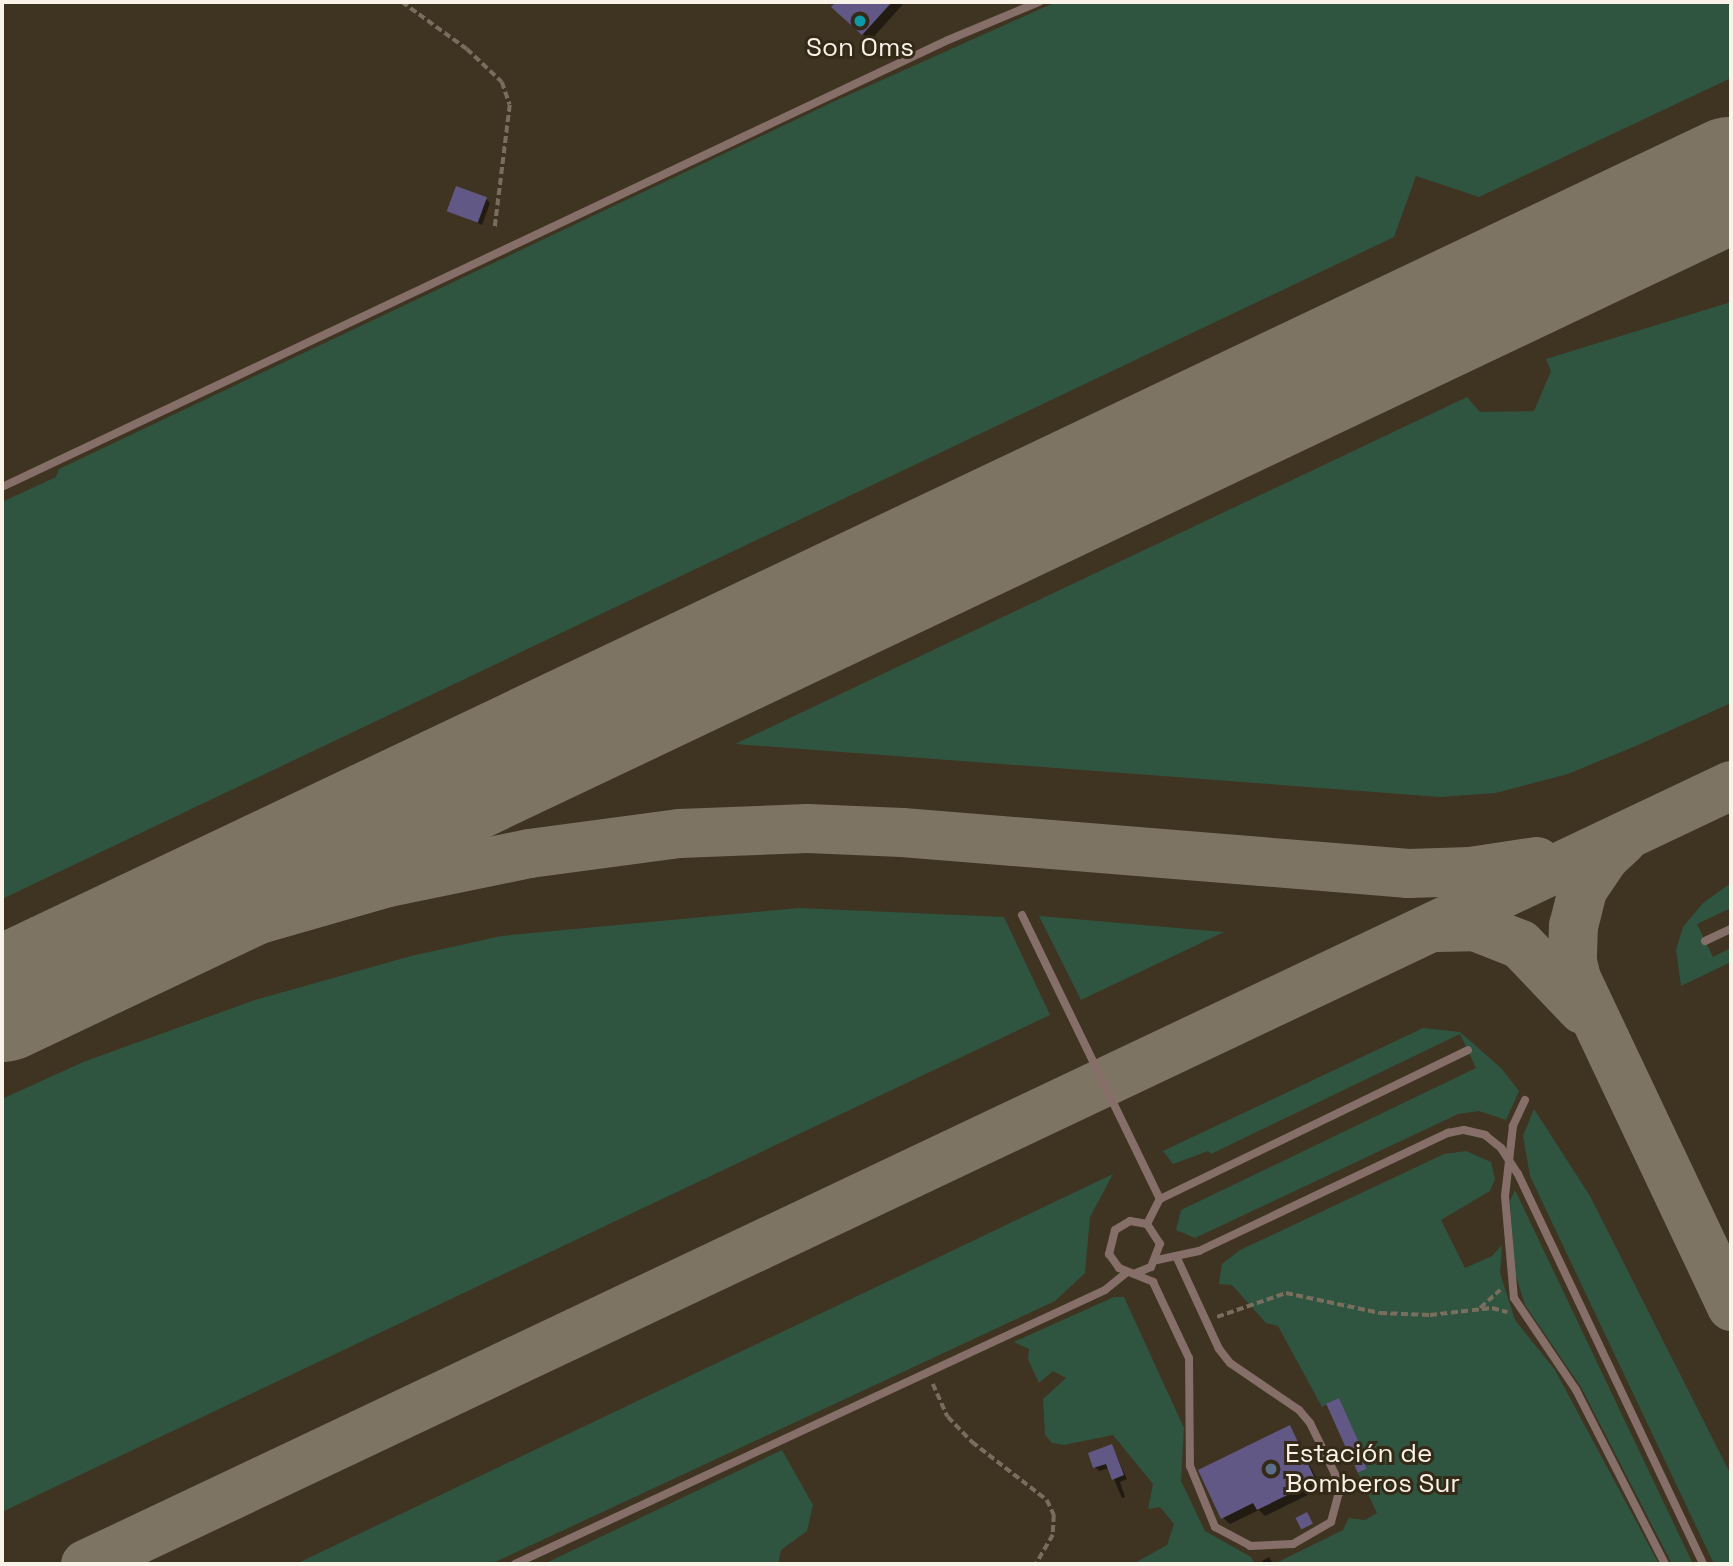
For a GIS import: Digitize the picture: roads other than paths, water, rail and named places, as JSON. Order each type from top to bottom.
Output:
[{"type":"lane","points":[[2,487],[948,40],[1039,2]]},
{"type":"lane","points":[[1022,915],[1160,1199]]},
{"type":"lane","points":[[1705,941],[1731,929]]},
{"type":"lane","points":[[1147,1224],[1160,1199],[1468,1050]]},
{"type":"lane","points":[[1525,1100],[1513,1126],[1509,1158],[1508,1265],[1514,1298],[1527,1322],[1576,1390],[1665,1564]]},
{"type":"lane","points":[[515,1564],[1105,1290],[1131,1272],[1157,1260],[1199,1251],[1456,1130],[1485,1135],[1509,1158],[1703,1564]]},
{"type":"lane","points":[[1157,1260],[1158,1236],[1147,1224],[1122,1224],[1110,1237],[1113,1262],[1153,1282],[1189,1358],[1193,1378],[1189,1466],[1215,1527],[1250,1546],[1293,1544],[1331,1522],[1339,1493],[1335,1474],[1310,1423],[1299,1410],[1230,1363],[1206,1321],[1176,1256]]},
{"type":"place","name":"Son Oms","points":[[860,21]]},
{"type":"place","name":"Estación de Bomberos Sur","points":[[1271,1469]]}]
